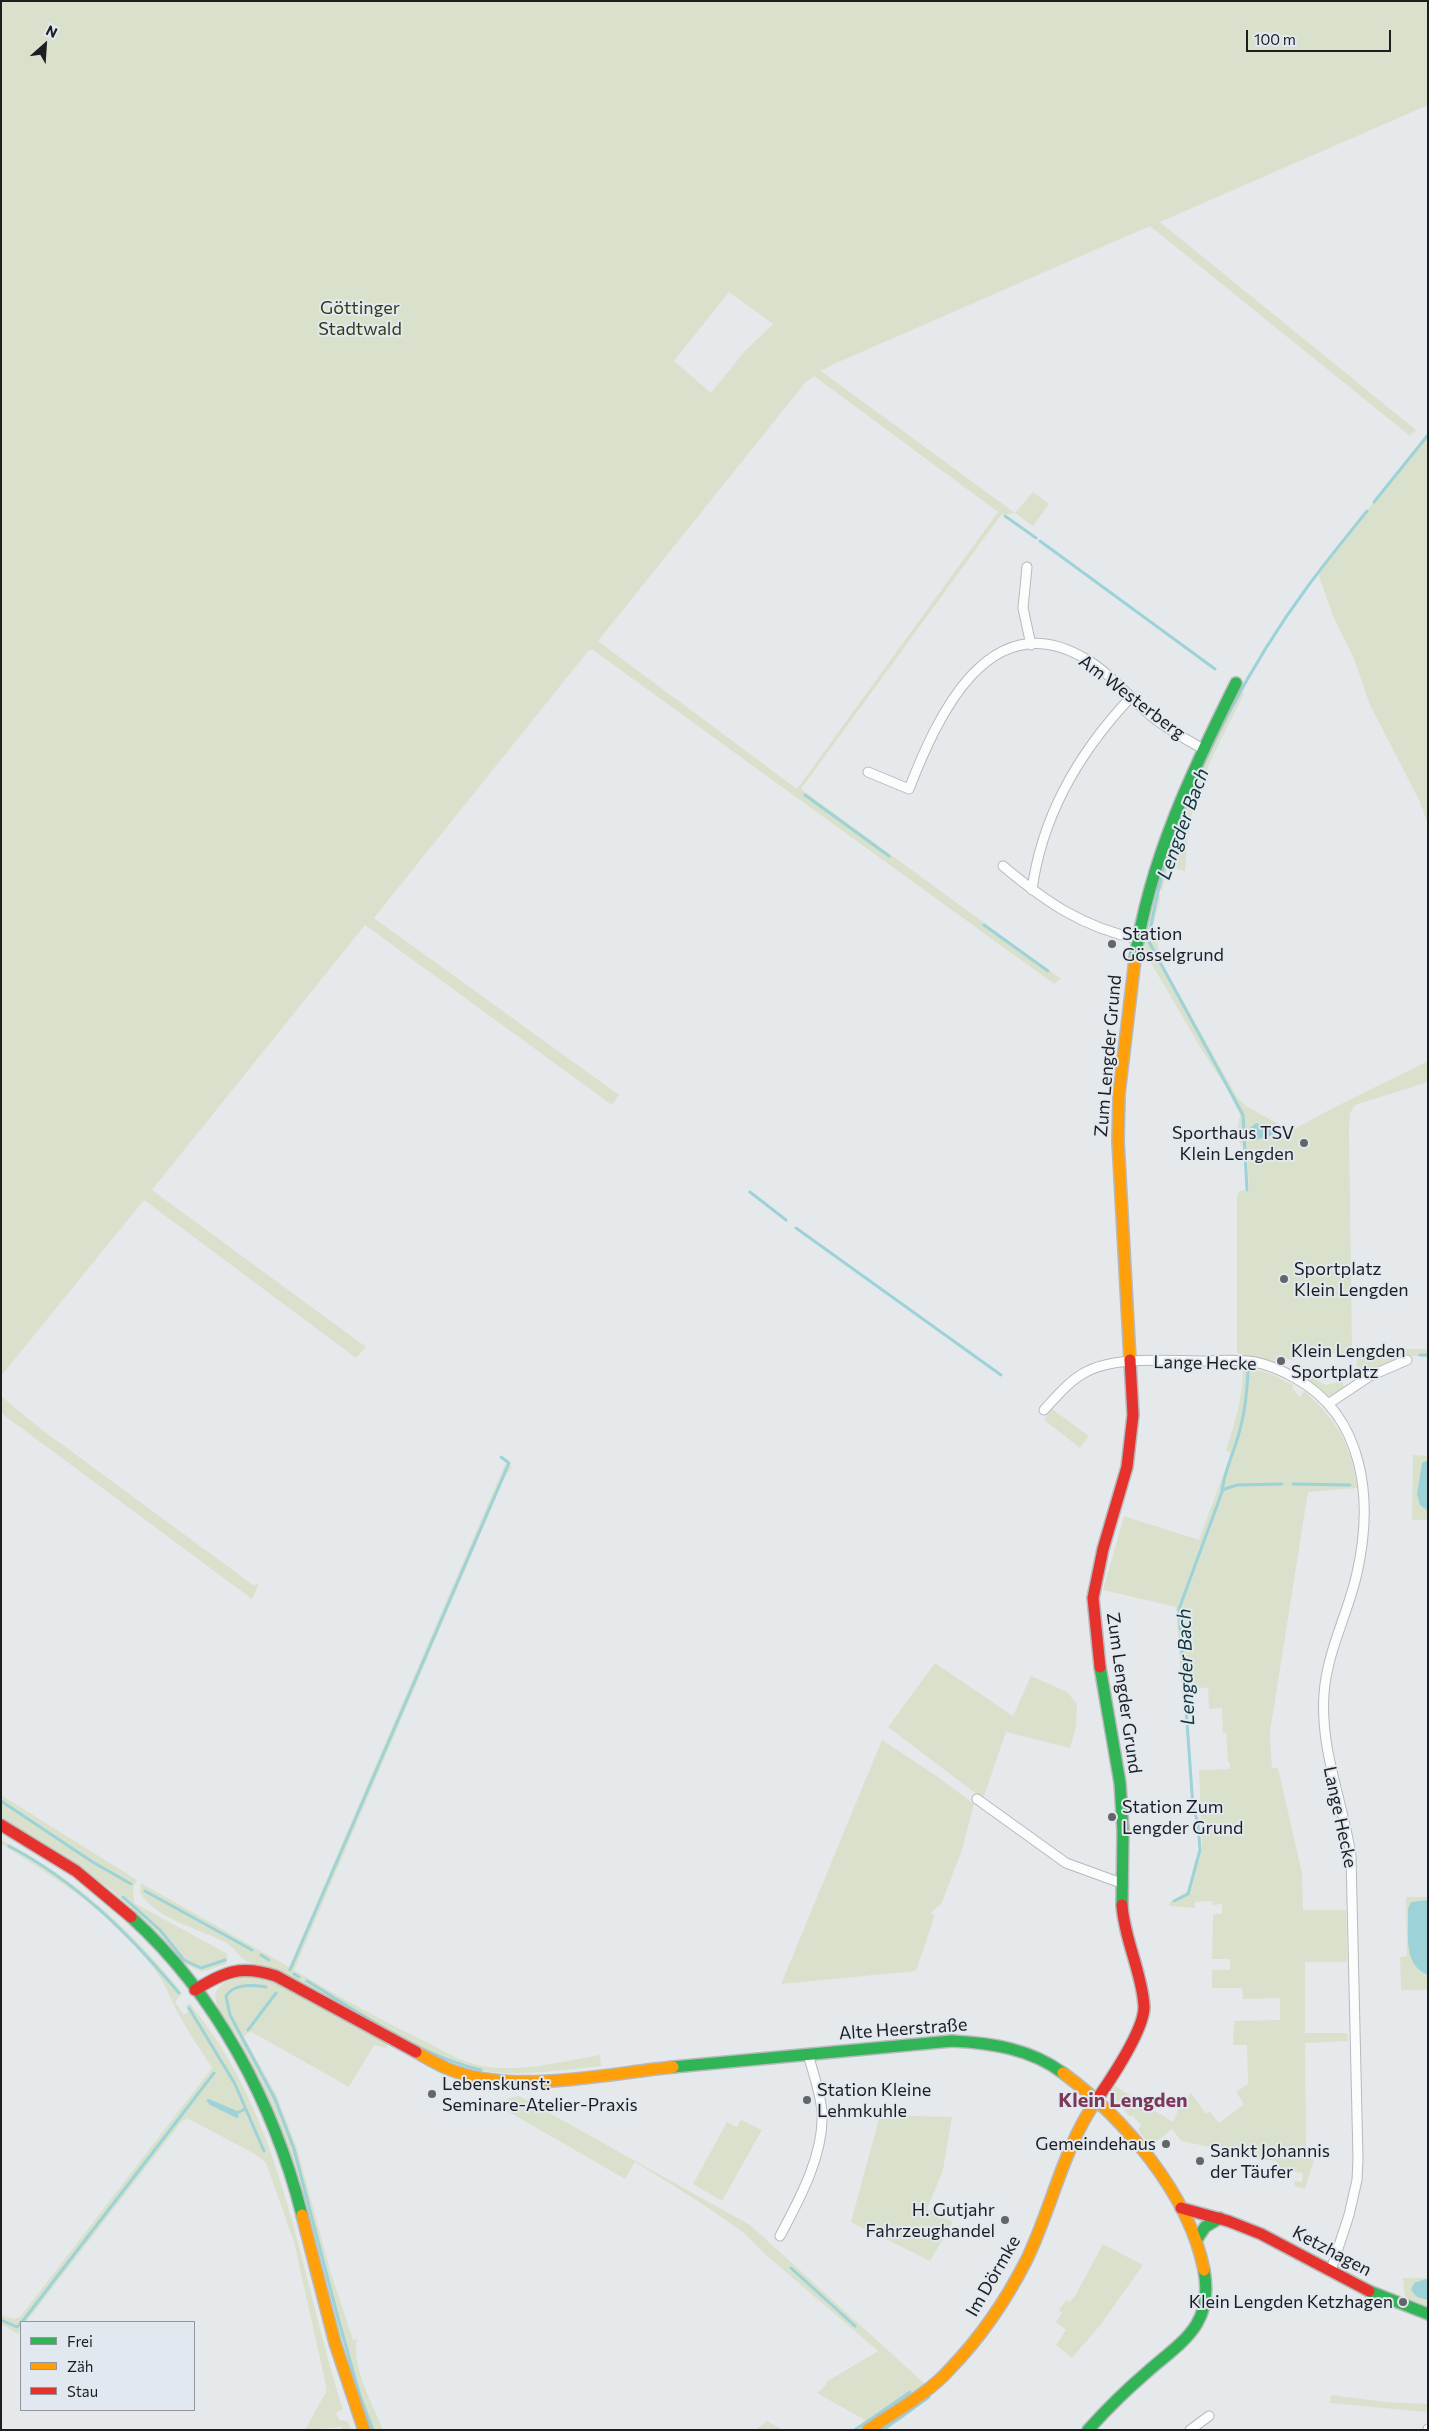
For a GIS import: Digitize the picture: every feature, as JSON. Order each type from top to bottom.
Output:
[{"type":"street","points":[[1027,567],[1023,608],[1031,645]]},
{"type":"street","name":"Am Westerberg","points":[[868,772],[909,789],[941,717],[974,671],[997,653],[1017,646],[1031,645],[1051,645],[1086,659],[1109,676],[1165,726],[1203,749]]},
{"type":"street","name":"Zum Lengder Grund","points":[[1096,2100],[1133,2042],[1143,2017],[1140,1985],[1123,1920],[1121,1884],[1123,1831],[1120,1783],[1116,1750],[1101,1678],[1094,1598],[1103,1549],[1128,1467],[1132,1415],[1118,1172],[1118,1119],[1124,1046],[1138,939],[1159,856],[1203,749],[1236,684]]},
{"type":"street","points":[[1032,890],[1043,838],[1066,785],[1092,743],[1131,697]]},
{"type":"street","points":[[1002,866],[1032,890],[1082,922],[1116,934],[1138,939]]},
{"type":"street","points":[[1328,1404],[1370,1376],[1408,1360]]},
{"type":"street","points":[[1044,1410],[1067,1385],[1085,1372],[1099,1366],[1129,1362]]},
{"type":"street","name":"Lange Hecke","points":[[1129,1362],[1254,1362],[1278,1369],[1302,1382],[1328,1404],[1343,1424],[1355,1446],[1362,1474],[1364,1516],[1357,1573],[1333,1646],[1324,1694],[1324,1732],[1328,1762],[1346,1827],[1351,1856],[1358,2090],[1356,2180],[1350,2215],[1331,2270]]},
{"type":"street","points":[[977,1799],[1066,1863],[1121,1884]]},
{"type":"street","points":[[1,1825],[98,1888],[155,1942],[214,2014],[249,2071],[274,2126],[296,2193],[342,2368],[364,2430]]},
{"type":"street","name":"Alte Heerstraße","points":[[195,1990],[218,1975],[242,1968],[259,1970],[276,1976],[446,2068],[476,2078],[509,2082],[952,2041],[992,2044],[1024,2052],[1053,2066],[1096,2100],[1120,2123],[1140,2148],[1181,2208],[1196,2239],[1203,2263],[1206,2299],[1202,2318],[1196,2329],[1181,2346],[1132,2386],[1088,2430]]},
{"type":"street","points":[[780,2236],[806,2182],[819,2141],[822,2109],[808,2054]]},
{"type":"street","name":"Im Dörmke","points":[[868,2430],[930,2387],[950,2370],[993,2317],[1026,2260],[1070,2146],[1083,2119],[1096,2100]]},
{"type":"street","name":"Ketzhagen","points":[[1181,2208],[1220,2218],[1273,2239],[1393,2302],[1428,2314]]},
{"type":"street","points":[[1196,2239],[1205,2227],[1220,2218]]},
{"type":"street","points":[[1190,2430],[1210,2416]]},
{"type":"green space","name":"Göttinger Stadtwald","points":[[1,1],[1428,1],[1428,105],[1160,222],[1416,430],[1410,436],[1150,226],[821,371],[1015,513],[1001,515],[801,789],[1061,979],[1054,984],[593,650],[589,650],[374,918],[619,1095],[612,1105],[365,925],[152,1190],[366,1347],[356,1358],[144,1200],[1,1376]],"holes":[[[729,292],[773,324],[744,352],[711,393],[674,361]],[[814,376],[998,512],[797,789],[598,641],[805,383]]]},
{"type":"green space","points":[[1428,432],[1428,825],[1420,802],[1370,705],[1354,659],[1333,616],[1318,573]]},
{"type":"green space","points":[[1033,492],[1049,504],[1033,526],[1015,513]]},
{"type":"green space","points":[[1239,686],[1244,694],[1210,763],[1194,806],[1189,830],[1185,871],[1168,867],[1162,890],[1154,889],[1177,820]]},
{"type":"green space","name":"Sportplatz Klein Lengden","points":[[1153,894],[1161,895],[1151,934],[1157,936],[1159,958],[1237,1097],[1246,1106],[1291,1131],[1428,1061],[1428,1082],[1355,1105],[1350,1113],[1349,1127],[1352,1349],[1428,1349],[1428,1357],[1403,1355],[1356,1381],[1357,1354],[1292,1352],[1292,1360],[1280,1357],[1279,1361],[1273,1363],[1237,1353],[1237,1196],[1239,1191],[1249,1190],[1247,1150],[1241,1145],[1236,1134],[1240,1115],[1225,1085],[1203,1052],[1150,961],[1142,962],[1145,945],[1142,944]]},
{"type":"green space","points":[[1243,1367],[1269,1373],[1293,1385],[1292,1388],[1300,1397],[1304,1391],[1315,1401],[1341,1434],[1351,1459],[1357,1488],[1308,1492],[1270,1732],[1272,1768],[1278,1768],[1302,1873],[1303,1910],[1346,1910],[1347,1962],[1305,1962],[1305,2033],[1347,2033],[1348,2041],[1305,2043],[1306,2157],[1314,2160],[1305,2189],[1295,2186],[1294,2181],[1302,2182],[1303,2173],[1282,2170],[1276,2161],[1250,2158],[1244,2154],[1181,2141],[1172,2129],[1150,2147],[1138,2129],[1141,2125],[1132,2115],[1130,2117],[1111,2094],[1115,2086],[1173,2122],[1179,2108],[1191,2093],[1206,2114],[1210,2111],[1219,2123],[1244,2104],[1236,2092],[1248,2084],[1247,2045],[1233,2045],[1234,2021],[1280,2020],[1280,1998],[1243,1999],[1242,1988],[1212,1988],[1212,1970],[1230,1970],[1230,1959],[1212,1959],[1213,1914],[1222,1914],[1222,1904],[1213,1905],[1212,1901],[1195,1902],[1195,1908],[1169,1906],[1170,1902],[1188,1891],[1195,1860],[1199,1860],[1202,1848],[1199,1770],[1230,1769],[1226,1733],[1223,1733],[1222,1708],[1209,1709],[1208,1688],[1189,1687],[1189,1710],[1183,1710],[1176,1607],[1103,1590],[1124,1516],[1199,1540],[1231,1453],[1226,1450],[1240,1399]]},
{"type":"green space","points":[[1305,1373],[1325,1385],[1342,1381],[1344,1387],[1333,1396],[1326,1396],[1301,1376]]},
{"type":"green space","points":[[1,1396],[41,1429],[253,1585],[259,1584],[252,1599],[1,1413]]},
{"type":"green space","points":[[1052,1409],[1089,1436],[1080,1448],[1044,1420]]},
{"type":"green space","points":[[1413,1455],[1428,1456],[1428,1520],[1412,1520]]},
{"type":"green space","points":[[506,1462],[512,1467],[505,1477],[294,1970],[374,2015],[468,2062],[497,2068],[511,2068],[542,2065],[600,2055],[601,2066],[538,2072],[499,2073],[458,2065],[437,2058],[285,1974],[249,1962],[225,1942],[166,1916],[146,1901],[140,1892],[141,1883],[289,1967]]},
{"type":"green space","points":[[935,1663],[1013,1716],[1031,1676],[1067,1692],[1077,1704],[1076,1727],[1070,1748],[1006,1732],[983,1799],[888,1727]]},
{"type":"green space","points":[[882,1740],[938,1777],[974,1804],[961,1853],[941,1904],[931,1913],[935,1915],[916,1971],[781,1984]]},
{"type":"green space","points":[[1,1795],[137,1880],[133,1888],[134,1903],[226,1953],[228,1959],[226,1964],[202,1972],[185,1964],[146,1921],[111,1890],[74,1863],[1,1818]]},
{"type":"green space","points":[[1,1840],[53,1871],[77,1888],[122,1927],[182,1993],[175,2002],[184,2015],[188,2012],[186,2005],[190,2004],[222,2049],[248,2097],[269,2147],[286,2198],[343,2409],[336,2413],[339,2420],[348,2421],[351,2430],[342,2430],[341,2427],[305,2430],[327,2390],[294,2242],[266,2163],[255,2154],[187,2118],[181,2122],[27,2321],[20,2321],[18,2334],[1,2324],[1,2315],[14,2319],[20,2317],[212,2068],[182,2020],[162,1980],[126,1936],[107,1918],[66,1886],[1,1844]]},
{"type":"green space","points":[[1406,1897],[1428,1897],[1428,1990],[1401,1990],[1400,1957],[1407,1956]]},
{"type":"green space","points":[[253,1976],[271,1980],[388,2043],[386,2048],[374,2045],[349,2087],[250,2031],[244,2037],[276,2094],[297,2148],[330,2270],[353,2340],[357,2339],[356,2350],[360,2373],[383,2430],[369,2430],[348,2372],[275,2115],[240,2041],[217,2006],[215,1994],[222,1985],[231,1979]]},
{"type":"green space","points":[[519,2096],[750,2225],[925,2384],[859,2430],[852,2430],[865,2420],[817,2393],[826,2385],[826,2382],[878,2351],[766,2255],[744,2233],[701,2203],[635,2162],[625,2179],[502,2108],[508,2098]]},
{"type":"green space","points":[[880,2115],[952,2117],[943,2170],[927,2209],[953,2222],[930,2261],[851,2222]]},
{"type":"green space","points":[[741,2120],[762,2130],[722,2201],[693,2184],[727,2122],[737,2127]]},
{"type":"green space","points":[[1103,2244],[1143,2265],[1101,2324],[1072,2358],[1056,2345],[1066,2330],[1056,2322],[1062,2313],[1059,2310],[1066,2300],[1069,2302],[1075,2296]]},
{"type":"green space","points":[[1403,2278],[1428,2278],[1428,2307],[1405,2299]]},
{"type":"green space","points":[[927,2395],[930,2398],[898,2422],[894,2417]]},
{"type":"green space","points":[[1331,2395],[1386,2402],[1428,2404],[1426,2412],[1330,2403]]},
{"type":"green space","points":[[767,2421],[783,2430],[755,2430]]},
{"type":"water","points":[[1256,1123],[1281,1133],[1255,1140],[1251,1139],[1250,1128]]},
{"type":"water","points":[[1428,1461],[1428,1511],[1420,1505],[1417,1494],[1422,1463]]},
{"type":"water","points":[[1428,1900],[1428,1975],[1414,1964],[1411,1956],[1408,1909],[1411,1902]]},
{"type":"water","points":[[209,2099],[237,2111],[239,2117],[237,2118],[210,2105],[206,2100]]},
{"type":"water","points":[[1428,2280],[1428,2300],[1417,2297],[1411,2290],[1414,2283]]},
{"type":"waterway","name":"Lengder Bach","points":[[1374,502],[1428,435]]},
{"type":"waterway","name":"Lengder Bach","points":[[1247,1190],[1243,1115],[1148,940],[1159,886],[1168,854],[1180,820],[1210,750],[1247,681],[1287,616],[1322,567],[1367,511]]},
{"type":"waterway","points":[[1005,516],[1036,538]]},
{"type":"waterway","points":[[1040,541],[1215,669]]},
{"type":"waterway","points":[[805,795],[889,856]]},
{"type":"waterway","points":[[984,925],[1048,971]]},
{"type":"waterway","points":[[750,1192],[786,1220]]},
{"type":"waterway","points":[[796,1228],[1001,1375]]},
{"type":"waterway","points":[[1420,1355],[1428,1355]]},
{"type":"waterway","name":"Lengder Bach","points":[[1174,1901],[1188,1894],[1200,1850],[1198,1823],[1193,1807],[1179,1609],[1222,1492],[1243,1418],[1248,1372]]},
{"type":"waterway","points":[[290,1970],[509,1463],[501,1457]]},
{"type":"waterway","points":[[1222,1490],[1237,1485],[1282,1484]]},
{"type":"waterway","points":[[1293,1484],[1350,1485]]},
{"type":"waterway","points":[[1,1801],[91,1861],[131,1884]]},
{"type":"waterway","points":[[9,1846],[57,1876],[101,1911],[141,1950],[179,1993]]},
{"type":"waterway","points":[[145,1891],[252,1950]]},
{"type":"waterway","points":[[123,1897],[160,1930],[184,1960],[201,1968],[225,1960]]},
{"type":"waterway","points":[[261,1955],[269,1960]]},
{"type":"waterway","points":[[294,1974],[299,1977]]},
{"type":"waterway","points":[[307,1981],[413,2044],[458,2063],[481,2070]]},
{"type":"waterway","points":[[266,1987],[244,1986],[229,1992],[226,1996],[230,2015],[275,2099],[294,2149],[338,2318],[360,2396],[373,2430]]},
{"type":"waterway","points":[[248,2030],[276,1993]]},
{"type":"waterway","points":[[189,2008],[235,2084],[264,2151]]},
{"type":"waterway","points":[[23,2321],[214,2073]]},
{"type":"waterway","points":[[235,2114],[245,2109]]},
{"type":"waterway","points":[[791,2268],[855,2326]]},
{"type":"waterway","points":[[1,2320],[17,2327],[20,2324]]},
{"type":"waterway","points":[[855,2430],[910,2392]]},
{"type":"waterway","name":"Lengder Bach","points":[[883,2430],[929,2397]]},
{"type":"traffic: fast","points":[[1135,959],[1150,887],[1174,817],[1188,783],[1236,683]]},
{"type":"traffic: fast","points":[[1100,1667],[1120,1783],[1123,1831],[1122,1905]]},
{"type":"traffic: fast","points":[[131,1917],[162,1948],[190,1981],[216,2016],[238,2054],[258,2092],[276,2133],[302,2215]]},
{"type":"traffic: fast","points":[[673,2067],[952,2041],[982,2043],[1024,2053],[1038,2058],[1063,2073]]},
{"type":"traffic: fast","points":[[1197,2239],[1205,2227],[1220,2218]]},
{"type":"traffic: fast","points":[[1088,2430],[1123,2394],[1183,2341],[1200,2319],[1206,2289],[1204,2270]]},
{"type":"traffic: fast","points":[[1369,2291],[1428,2314]]},
{"type":"traffic: slow","points":[[1130,1360],[1118,1141],[1119,1094],[1135,959]]},
{"type":"traffic: slow","points":[[416,2052],[446,2068],[472,2076],[499,2081],[558,2081],[673,2067]]},
{"type":"traffic: slow","points":[[1063,2073],[1109,2112],[1151,2160],[1169,2186],[1184,2213],[1196,2242],[1204,2270]]},
{"type":"traffic: slow","points":[[868,2430],[922,2394],[941,2378],[972,2345],[992,2318],[1026,2261],[1067,2157],[1086,2117],[1098,2098]]},
{"type":"traffic: slow","points":[[302,2215],[335,2343],[364,2430]]},
{"type":"traffic: jam","points":[[1100,1667],[1093,1598],[1103,1549],[1127,1467],[1133,1415],[1130,1360]]},
{"type":"traffic: jam","points":[[1,1825],[76,1871],[131,1917]]},
{"type":"traffic: jam","points":[[1098,2098],[1126,2054],[1143,2016],[1143,1993],[1123,1918],[1122,1905]]},
{"type":"traffic: jam","points":[[195,1990],[215,1978],[234,1972],[253,1971],[276,1976],[416,2052]]},
{"type":"traffic: jam","points":[[1181,2208],[1228,2221],[1261,2234],[1369,2291]]},
{"type":"place","name":"Station Gösselgrund","points":[[1112,944]]},
{"type":"place","name":"Sporthaus TSV Klein Lengden","points":[[1304,1143]]},
{"type":"place","name":"Sportplatz Klein Lengden","points":[[1284,1279]]},
{"type":"place","name":"Klein Lengden Sportplatz","points":[[1281,1361]]},
{"type":"place","name":"Station Zum Lengder Grund","points":[[1112,1817]]},
{"type":"place","name":"Lebenskunst: Seminare-Atelier-Praxis","points":[[432,2094]]},
{"type":"place","name":"Station Kleine Lehmkuhle","points":[[807,2100]]},
{"type":"place","name":"Gemeindehaus","points":[[1166,2144]]},
{"type":"place","name":"Sankt Johannis der Täufer","points":[[1200,2161]]},
{"type":"place","name":"H. Gutjahr Fahrzeughandel","points":[[1005,2220]]},
{"type":"place","name":"Klein Lengden Ketzhagen","points":[[1403,2302]]},
{"type":"district","name":"Klein Lengden","points":[[1123,2100]]}]
